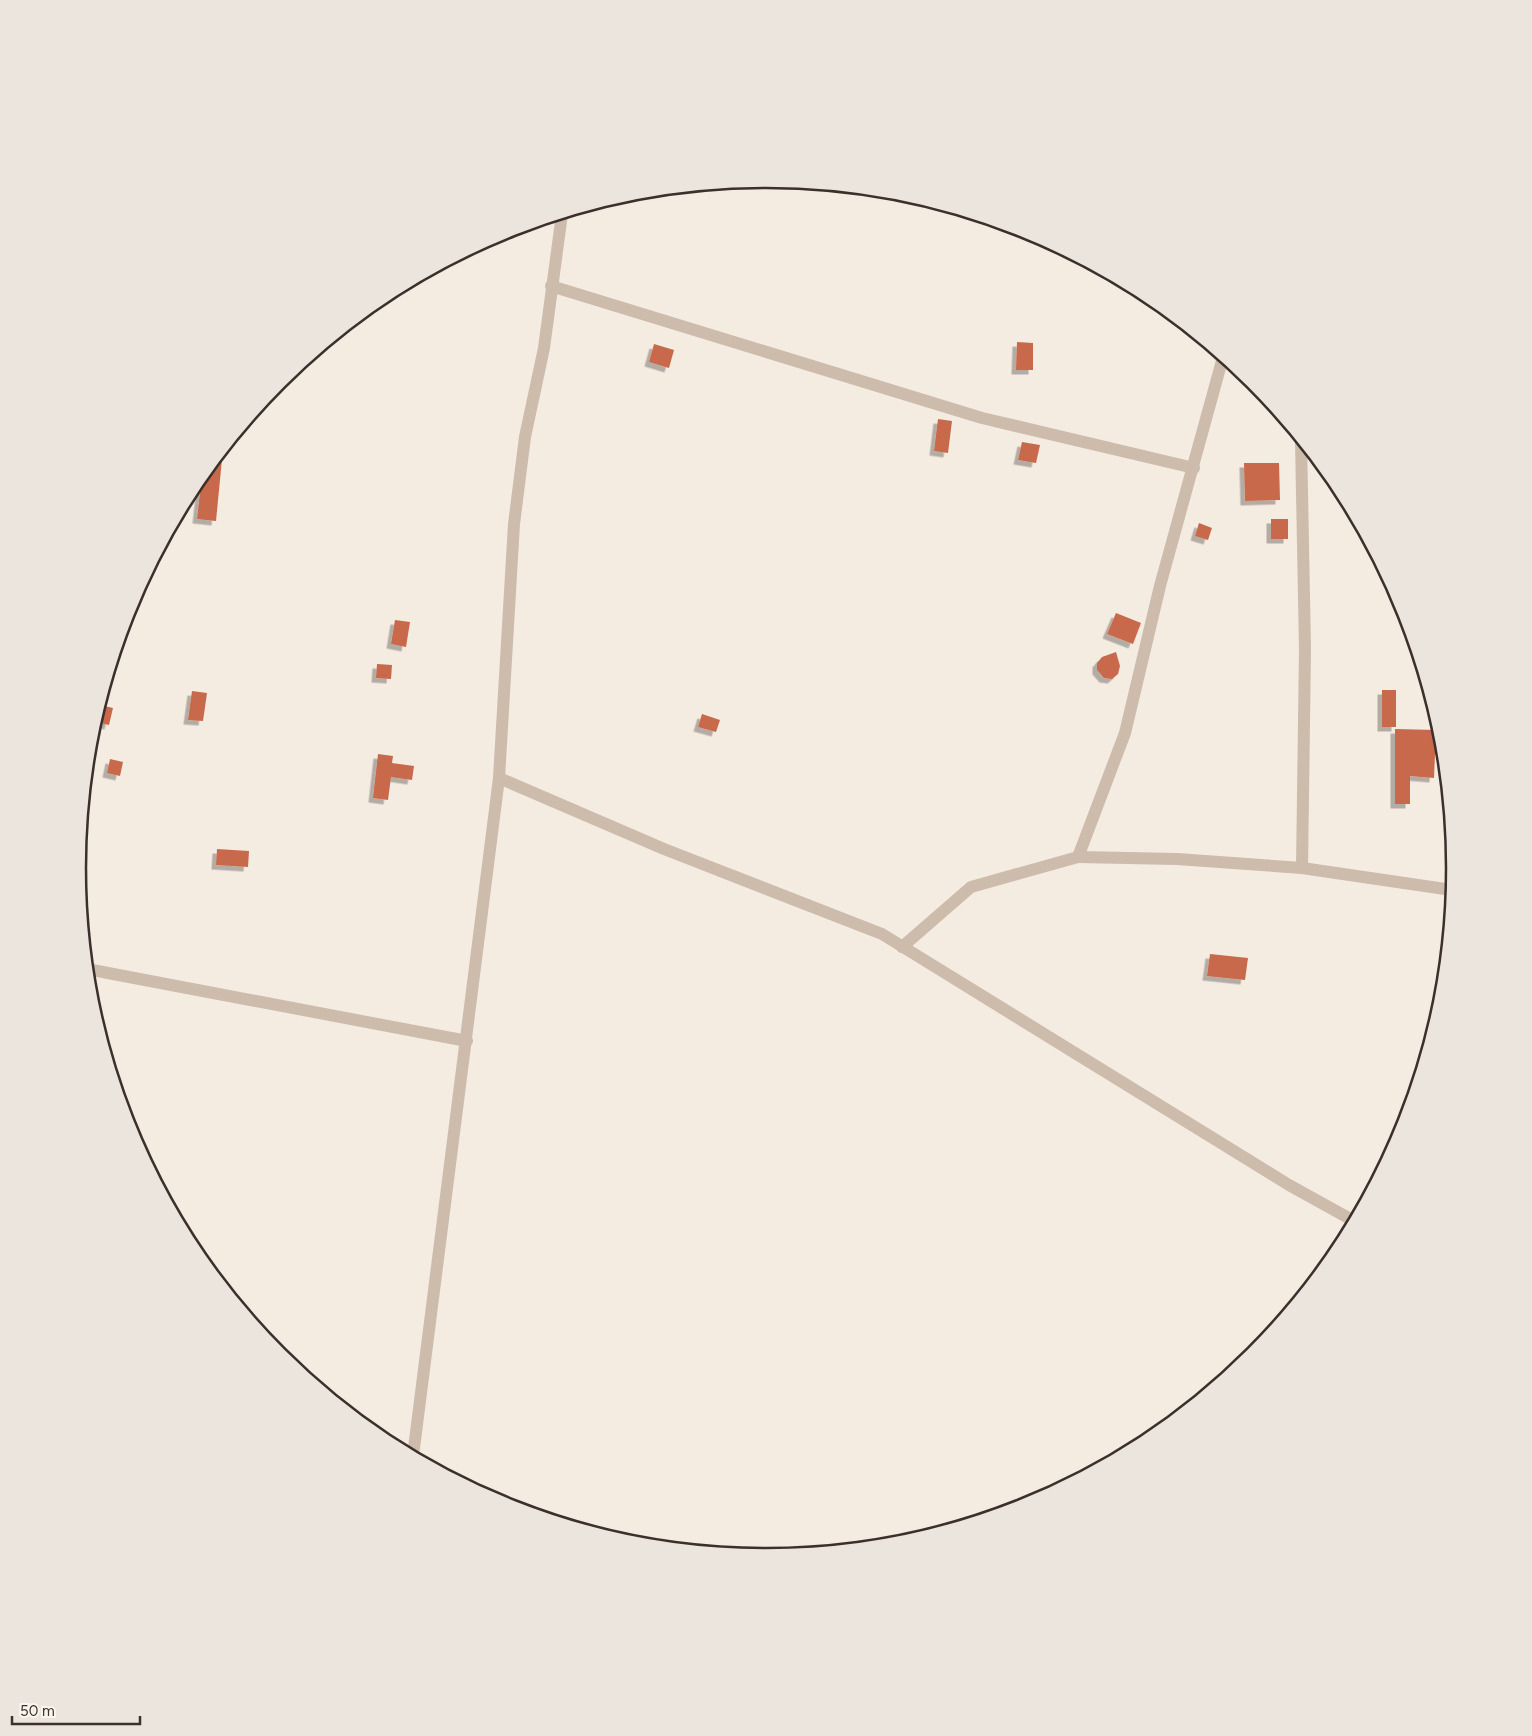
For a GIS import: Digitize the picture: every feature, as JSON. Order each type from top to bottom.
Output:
[{"type":"street","points":[[414,1449],[499,778],[514,524],[526,437],[544,348],[561,220]]},
{"type":"street","points":[[551,286],[982,418],[1194,468]]},
{"type":"street","points":[[1078,858],[1125,733],[1160,586],[1194,468],[1221,363]]},
{"type":"street","points":[[1301,449],[1305,649],[1302,868]]},
{"type":"street","points":[[499,778],[664,849],[882,934],[1289,1185],[1349,1218]]},
{"type":"street","points":[[902,948],[971,887],[1078,858],[1177,859],[1302,868],[1445,889]]},
{"type":"street","points":[[94,970],[467,1041]]},
{"type":"building","points":[[1017,342],[1033,343],[1033,370],[1016,370]]},
{"type":"building","points":[[654,344],[674,350],[669,368],[649,362]]},
{"type":"building","points":[[938,419],[952,421],[948,453],[934,451]]},
{"type":"building","points":[[1022,442],[1040,445],[1036,463],[1018,460]]},
{"type":"building","points":[[222,461],[216,521],[197,519],[200,491]]},
{"type":"building","points":[[1244,463],[1279,463],[1280,500],[1245,501]]},
{"type":"building","points":[[1271,519],[1288,519],[1288,539],[1271,539]]},
{"type":"building","points":[[1199,523],[1212,528],[1208,540],[1195,536]]},
{"type":"building","points":[[1116,613],[1141,623],[1133,644],[1107,634]]},
{"type":"building","points":[[395,620],[410,622],[406,647],[391,644]]},
{"type":"building","points":[[1116,652],[1120,666],[1118,674],[1112,679],[1104,678],[1097,670],[1097,663],[1102,657]]},
{"type":"building","points":[[377,664],[392,665],[391,679],[376,678]]},
{"type":"building","points":[[1382,690],[1396,690],[1396,727],[1382,727]]},
{"type":"building","points":[[192,691],[207,693],[203,721],[188,720]]},
{"type":"building","points":[[106,706],[113,708],[109,725],[102,723]]},
{"type":"building","points":[[702,714],[720,720],[716,732],[698,727]]},
{"type":"building","points":[[1395,729],[1432,730],[1435,749],[1434,778],[1410,776],[1410,804],[1395,804]]},
{"type":"building","points":[[378,754],[393,756],[392,763],[414,766],[412,780],[391,777],[388,800],[373,798]]},
{"type":"building","points":[[110,759],[123,762],[120,776],[107,773]]},
{"type":"building","points":[[217,849],[249,851],[248,867],[216,865]]},
{"type":"building","points":[[1210,954],[1248,958],[1245,980],[1207,976]]}]
